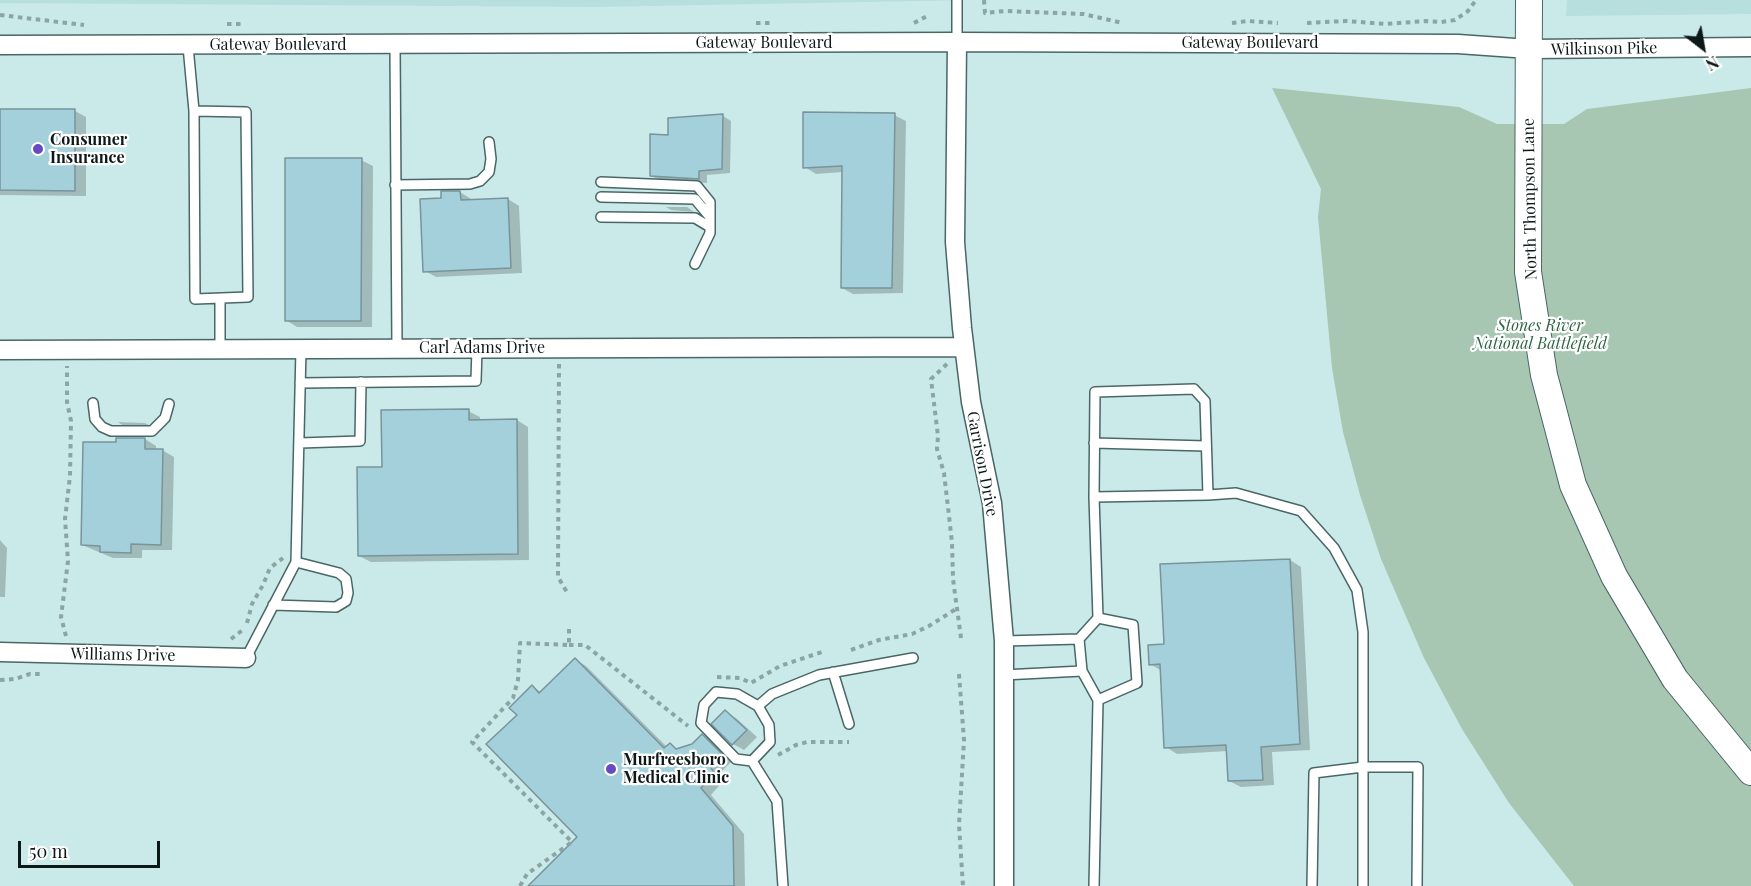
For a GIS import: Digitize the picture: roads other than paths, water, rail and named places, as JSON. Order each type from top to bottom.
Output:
[{"type":"main road","name":"North Thompson Lane","points":[[1528,0],[1528,272],[1544,375],[1573,485],[1614,576],[1675,679],[1751,772]]},
{"type":"street","name":"Gateway Boulevard","points":[[0,45],[957,42],[1458,44],[1528,49]]},
{"type":"street","name":"Garrison Drive","points":[[957,42],[955,242],[971,402],[992,503],[1004,641],[1004,886]]},
{"type":"street","name":"Wilkinson Pike","points":[[1528,49],[1751,47]]},
{"type":"street","name":"Carl Adams Drive","points":[[0,350],[964,346]]},
{"type":"street","name":"Williams Drive","points":[[0,652],[246,658]]},
{"type":"lane","points":[[957,0],[957,42]]},
{"type":"lane","points":[[394,45],[397,348]]},
{"type":"lane","points":[[188,46],[194,111],[195,299],[248,297],[246,112],[194,111]]},
{"type":"lane","points":[[395,185],[470,184],[480,181],[489,172],[491,159],[489,142]]},
{"type":"lane","points":[[601,182],[697,186],[710,202],[710,233],[695,264]]},
{"type":"lane","points":[[601,197],[695,199],[710,217]]},
{"type":"lane","points":[[601,217],[695,219],[710,228]]},
{"type":"lane","points":[[220,299],[220,349]]},
{"type":"lane","points":[[300,383],[476,381],[477,348]]},
{"type":"lane","points":[[246,658],[296,562],[301,349]]},
{"type":"lane","points":[[300,442],[360,441],[361,382]]},
{"type":"lane","points":[[1004,641],[1079,639],[1098,618],[1094,497],[1095,392],[1194,389],[1205,401],[1208,495]]},
{"type":"lane","points":[[93,403],[95,419],[102,427],[111,431],[152,431],[165,418],[169,404]]},
{"type":"lane","points":[[1094,443],[1206,446]]},
{"type":"lane","points":[[1094,497],[1236,493],[1301,511],[1334,548],[1357,590],[1363,632],[1363,886]]},
{"type":"lane","points":[[273,605],[336,607],[346,601],[348,592],[346,579],[339,573],[296,562]]},
{"type":"lane","points":[[1098,618],[1133,625],[1137,683],[1098,700]]},
{"type":"lane","points":[[1079,639],[1082,671],[1098,700],[1094,886]]},
{"type":"lane","points":[[759,706],[772,694],[819,675],[913,657]]},
{"type":"lane","points":[[1004,675],[1082,671]]},
{"type":"lane","points":[[832,672],[849,724]]},
{"type":"lane","points":[[716,692],[737,694],[759,706],[770,724],[770,742],[752,761],[736,759],[701,723],[704,705],[716,692]]},
{"type":"lane","points":[[752,761],[777,801],[783,886]]},
{"type":"lane","points":[[1312,886],[1314,773],[1363,767],[1418,767],[1417,886]]},
{"type":"place","name":"Consumer Insurance","points":[[38,149]]},
{"type":"place","name":"Murfreesboro Medical Clinic","points":[[611,769]]},
{"type":"park label","name":"Stones River National Battlefield","points":[[1540,335]]}]
